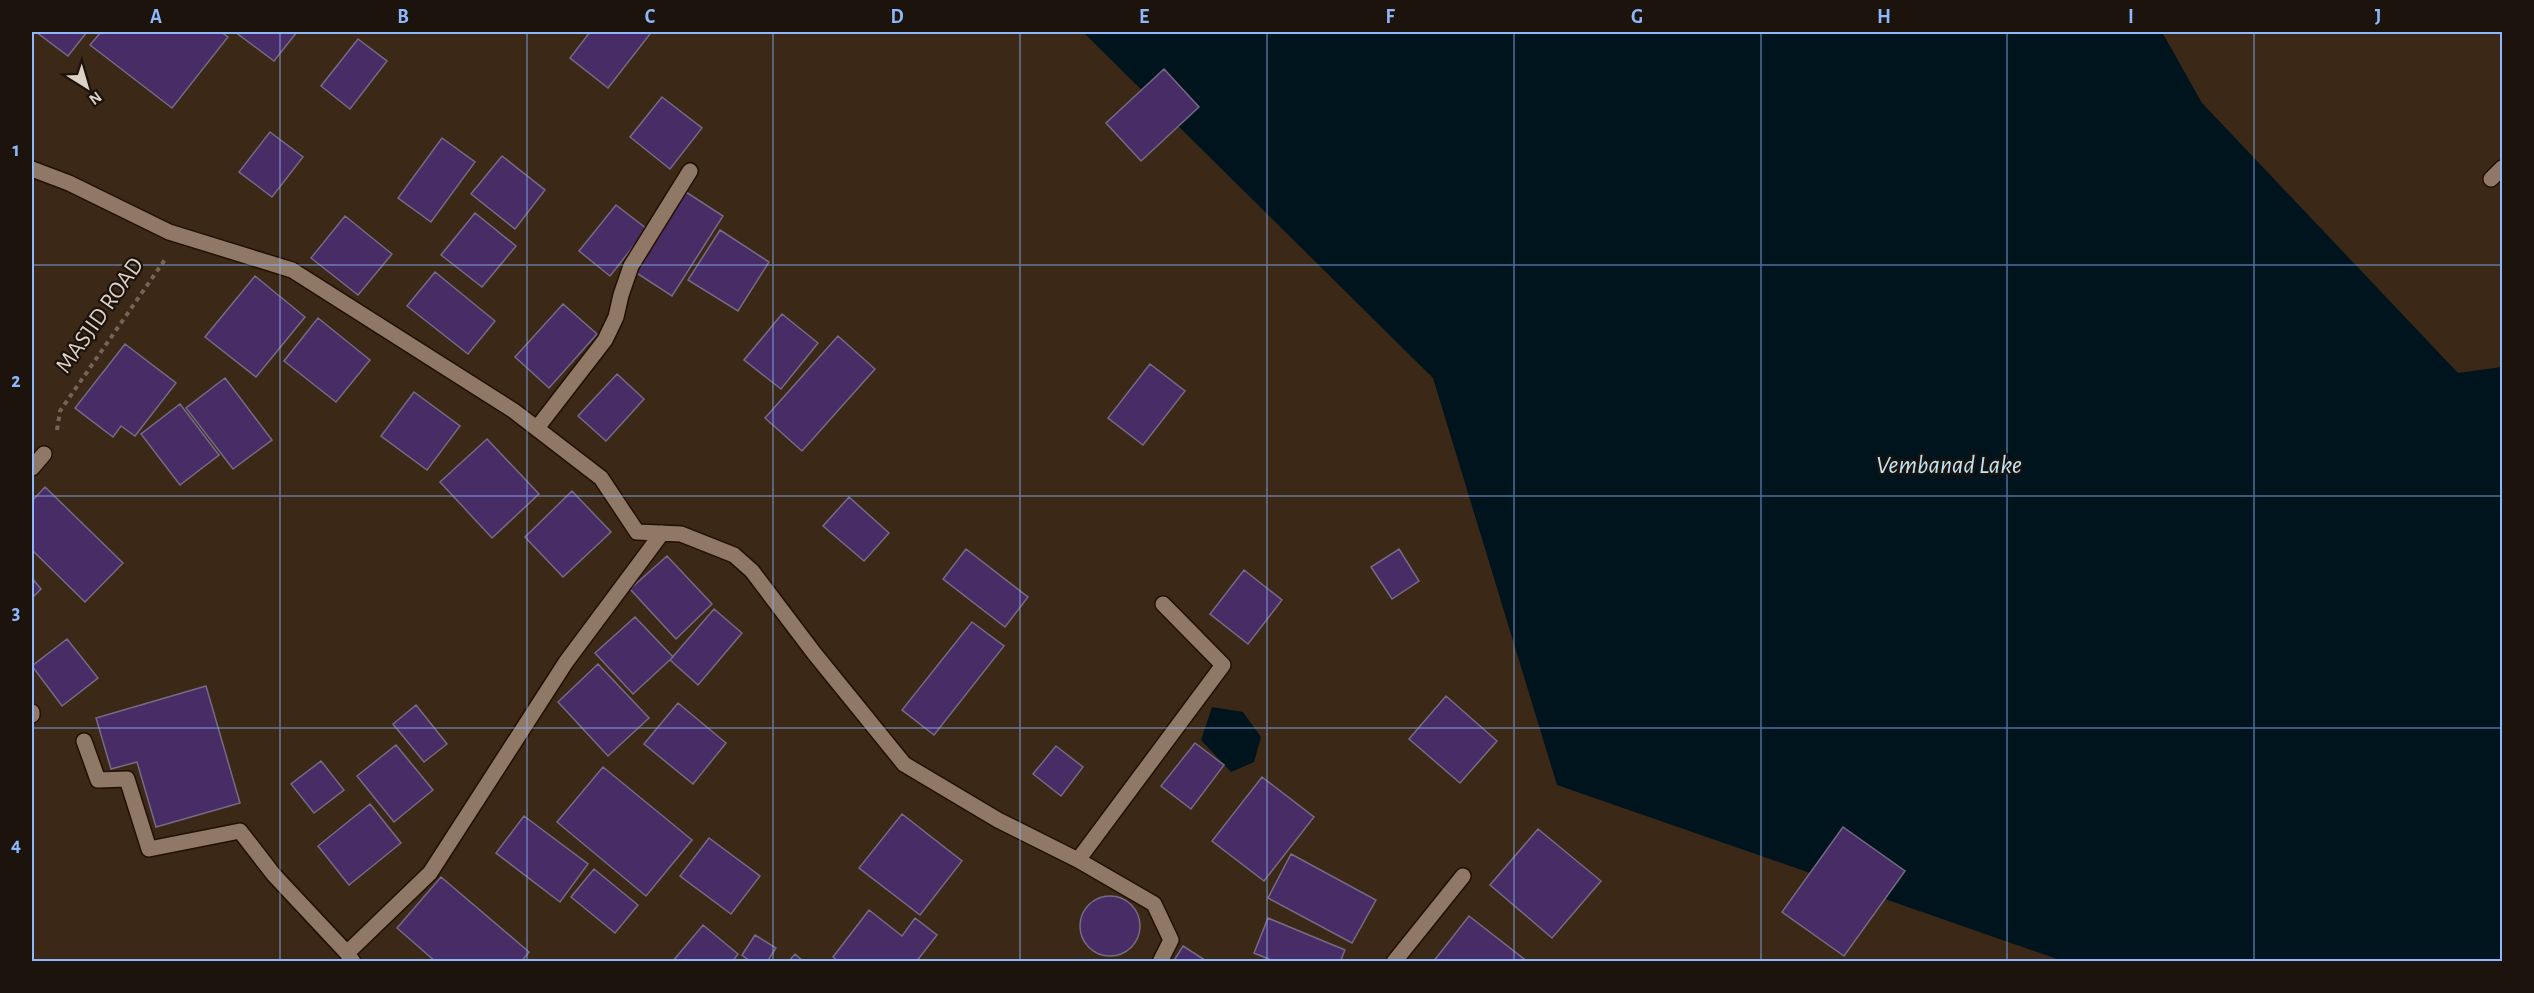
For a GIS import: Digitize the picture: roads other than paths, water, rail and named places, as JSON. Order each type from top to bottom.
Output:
[{"type":"street","points":[[32,169],[69,183],[169,232],[292,270],[514,411],[537,428],[601,478],[637,532],[681,534],[734,555],[752,571],[814,653],[904,764],[998,820],[1078,860],[1154,904],[1171,940],[1160,962]]},
{"type":"street","points":[[537,428],[605,340],[616,317],[621,295],[632,266],[690,171]]},
{"type":"street","points":[[32,468],[45,454]]},
{"type":"street","points":[[84,741],[98,780],[127,779],[149,849],[240,831],[274,875],[350,957],[430,873],[566,662],[662,533]]},
{"type":"street","points":[[1078,860],[1223,665],[1164,604]]},
{"type":"street","points":[[1394,962],[1462,876]]},
{"type":"water","name":"Vembanad Lake","points":[[1083,32],[2162,32],[2202,103],[2458,373],[2502,367],[2502,961],[2063,961],[1557,785],[1433,378]]},
{"type":"water","points":[[1212,707],[1243,712],[1261,737],[1254,762],[1231,772],[1201,740]]}]
